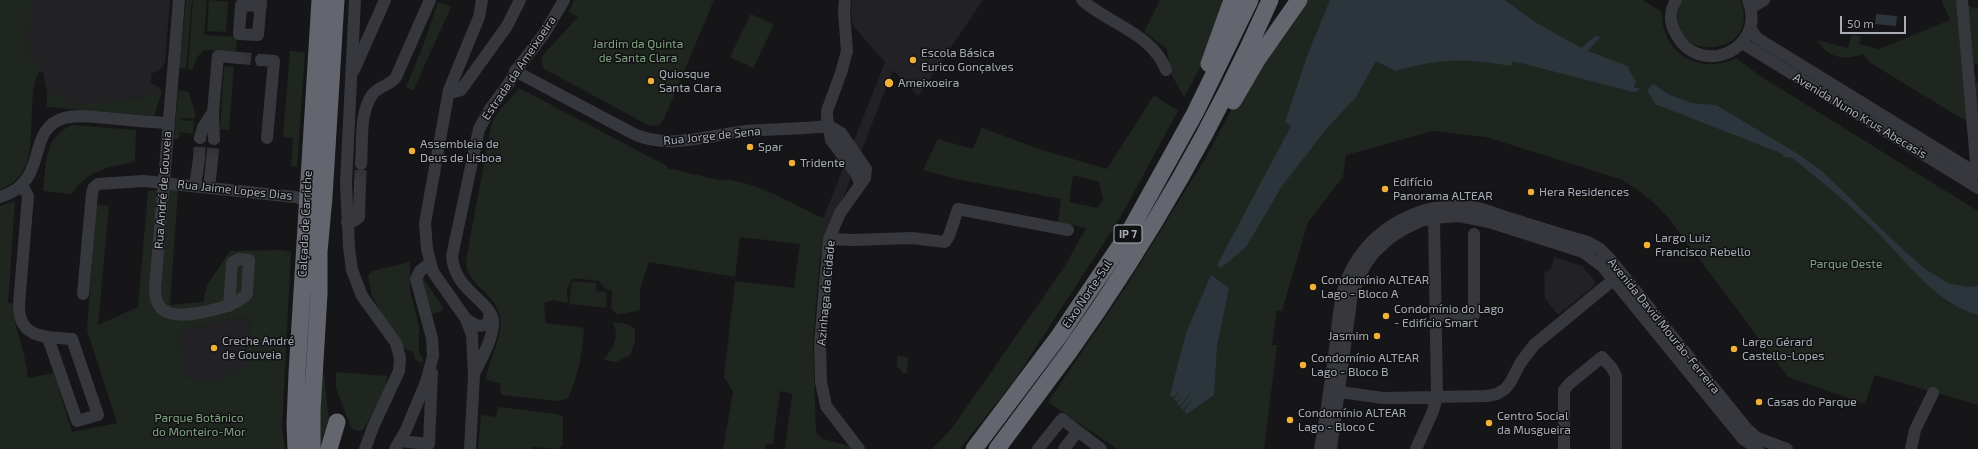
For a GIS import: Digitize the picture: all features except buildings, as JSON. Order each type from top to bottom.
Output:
[{"type":"highway","name":"Calçada de Carriche","points":[[296,449],[296,395],[320,0]]},
{"type":"highway","name":"Calçada de Carriche","points":[[312,449],[312,411],[319,294],[319,252],[324,197],[336,0]]},
{"type":"highway","points":[[1189,124],[1232,0]]},
{"type":"highway","name":"Eixo Norte-Sul","points":[[974,449],[1059,336],[1128,234],[1189,124],[1250,0]]},
{"type":"highway","name":"Eixo Norte-Sul","points":[[997,449],[1070,350],[1134,254],[1210,125],[1270,0]]},
{"type":"highway","points":[[1210,125],[1223,118],[1257,60],[1300,0]]},
{"type":"highway","points":[[307,200],[317,207],[319,252]]},
{"type":"highway","points":[[329,449],[337,422]]},
{"type":"street","name":"Rua André de Gouveia","points":[[179,0],[155,288],[156,299],[159,305],[168,313],[182,315],[229,306]]},
{"type":"street","points":[[355,0],[346,183],[347,222],[352,270],[362,296],[396,342],[400,358],[398,371],[373,427],[365,449]]},
{"type":"street","points":[[350,78],[384,0]]},
{"type":"street","points":[[361,164],[364,112],[374,92],[390,84],[396,77],[430,0]]},
{"type":"street","points":[[470,449],[474,375],[472,335],[466,319],[458,306],[441,285],[430,263],[426,242],[426,208],[449,90],[478,17],[482,0]]},
{"type":"street","points":[[449,90],[456,92],[461,90],[507,26],[520,0]]},
{"type":"street","name":"Estrada da Ameixoeira","points":[[490,313],[459,281],[454,269],[452,256],[477,136],[486,115],[515,72],[544,34],[564,0]]},
{"type":"street","name":"Azinhaga da Cidade","points":[[845,0],[847,51],[841,73],[827,111],[831,140],[860,179],[840,213],[829,239],[820,342],[821,382],[826,406],[859,449]]},
{"type":"street","points":[[1082,0],[1153,48],[1162,60],[1166,70]]},
{"type":"street","points":[[1672,3],[1672,26],[1680,42],[1694,53],[1711,57],[1728,54],[1742,43],[1750,28],[1749,4],[1764,0]]},
{"type":"street","points":[[1962,0],[1978,174]]},
{"type":"street","name":"Avenida Nuno Krus Abecasis","points":[[1750,28],[1757,38],[1978,174]]},
{"type":"street","name":"Avenida Nuno Krus Abecasis","points":[[1742,43],[1978,188]]},
{"type":"street","points":[[214,139],[213,112],[218,56],[239,58]]},
{"type":"street","points":[[261,60],[274,61],[267,138]]},
{"type":"street","name":"Rua Jorge de Sena","points":[[515,72],[640,136],[652,140],[672,141],[747,131],[829,126]]},
{"type":"street","points":[[200,138],[203,127],[213,112]]},
{"type":"street","points":[[0,197],[8,194],[22,184],[34,168],[39,143],[45,132],[62,119],[78,116],[168,123]]},
{"type":"street","points":[[195,186],[199,159]]},
{"type":"street","points":[[209,188],[212,160]]},
{"type":"street","name":"Rua Jaime Lopes Dias","points":[[83,294],[92,193],[94,187],[102,183],[126,181],[164,183],[298,197],[307,200]]},
{"type":"street","points":[[347,222],[354,221],[359,217],[360,182]]},
{"type":"street","points":[[22,184],[28,196],[20,315],[28,331],[48,338],[72,339],[98,415],[77,421],[48,338]]},
{"type":"street","name":"Avenida David Mourão-Ferreira","points":[[1331,449],[1341,302],[1351,270],[1369,244],[1398,220],[1415,213],[1446,207],[1473,207],[1588,242],[1600,249],[1610,259],[1617,276],[1743,438],[1758,449]]},
{"type":"street","points":[[829,239],[912,238],[945,242],[949,236],[958,209],[1068,230]]},
{"type":"street","name":"Avenida David Mourão-Ferreira","points":[[1320,449],[1334,391],[1352,294],[1365,265],[1373,254],[1390,238],[1406,228],[1434,218],[1459,216],[1476,219],[1584,252],[1617,276],[1747,429],[1757,438],[1787,449]]},
{"type":"street","points":[[1416,449],[1433,411],[1437,397],[1434,218]]},
{"type":"street","points":[[1436,316],[1474,315],[1474,234]]},
{"type":"street","points":[[430,263],[420,271],[416,279],[432,338],[432,362],[429,444],[398,445],[426,382],[432,362]]},
{"type":"street","points":[[1334,391],[1384,398],[1487,396],[1497,394],[1505,389],[1510,383],[1524,358],[1534,345],[1617,276]]},
{"type":"street","points":[[466,319],[476,325],[484,326],[490,320],[490,313]]},
{"type":"street","points":[[474,375],[492,331],[493,321],[490,313]]},
{"type":"street","points":[[1564,449],[1564,390],[1569,384],[1602,357],[1612,368],[1616,376],[1616,449]]},
{"type":"street","points":[[1911,449],[1916,430],[1933,392]]},
{"type":"street","points":[[1038,449],[1062,419],[1101,449]]},
{"type":"street","points":[[1064,449],[1078,432]]},
{"type":"shaded area","points":[[20,0],[170,0],[165,63],[160,70],[151,74],[151,83],[159,87],[162,92],[157,95],[102,103],[68,105],[57,93],[47,93],[43,72],[37,73],[16,58]]},
{"type":"shaded area","name":"Escola Básica Eurico Gonçalves","points":[[852,0],[983,0],[918,96],[893,70],[790,334],[765,449],[755,449],[801,275],[885,62],[853,26],[851,15]]},
{"type":"shaded area","points":[[1330,0],[1505,0],[1535,22],[1581,48],[1597,35],[1600,38],[1585,53],[1588,51],[1627,66],[1636,82],[1634,88],[1639,88],[1638,91],[1633,92],[1513,61],[1511,66],[1466,61],[1440,62],[1395,71],[1376,61],[1356,97],[1327,128],[1282,186],[1246,247],[1221,268],[1217,265],[1291,126],[1285,122],[1309,51]]},
{"type":"shaded area","points":[[1876,14],[1897,16],[1896,26],[1875,24]]},
{"type":"shaded area","points":[[1653,84],[1668,94],[1691,103],[1716,105],[1798,154],[1823,172],[1899,246],[1925,269],[1948,283],[1967,287],[1978,286],[1978,315],[1947,301],[1908,266],[1885,240],[1854,210],[1792,158],[1783,157],[1783,154],[1655,104],[1647,90]]},
{"type":"shaded area","points":[[1554,257],[1582,266],[1595,281],[1595,285],[1558,315],[1545,299],[1544,273],[1551,269]]},
{"type":"shaded area","points":[[1211,275],[1229,288],[1217,346],[1214,395],[1187,414],[1184,411],[1196,394],[1183,410],[1181,407],[1194,389],[1180,406],[1177,403],[1183,395],[1176,402],[1174,399],[1181,388],[1173,398],[1170,395],[1186,333]]},
{"type":"shaded area","points":[[572,281],[597,283],[596,291],[607,292],[606,308],[569,304]]},
{"type":"shaded area","name":"Creche André de Gouveia","points":[[241,316],[250,322],[247,365],[213,382],[182,376],[179,331]]},
{"type":"green space","points":[[0,0],[31,0],[27,45],[29,45],[28,59],[36,60],[38,73],[32,103],[29,155],[24,170],[15,181],[0,189]]},
{"type":"green space","points":[[186,0],[192,0],[186,69],[179,68]]},
{"type":"green space","points":[[193,0],[207,0],[204,35],[237,37],[236,52],[204,50],[198,56],[192,70],[188,69]]},
{"type":"green space","points":[[209,0],[228,2],[226,32],[207,31]]},
{"type":"green space","name":"Jardim da Quinta de Santa Clara","points":[[574,0],[714,0],[664,119],[659,125],[650,126],[544,69],[541,58],[578,17],[569,12]]},
{"type":"green space","points":[[1160,0],[1222,0],[1207,55],[1184,97],[1170,72],[1167,49],[1144,32]]},
{"type":"green space","name":"Parque Oeste","points":[[1307,0],[1643,0],[1662,12],[1663,26],[1668,39],[1675,49],[1685,57],[1696,62],[1709,64],[1722,63],[1736,58],[1760,76],[1978,211],[1978,405],[1875,375],[1865,404],[1788,377],[1670,220],[1641,192],[1620,179],[1486,137],[1433,131],[1346,155],[1343,177],[1308,222],[1282,311],[1277,311],[1272,345],[1277,345],[1264,449],[1117,449],[1048,402],[1123,291],[1205,159],[1236,101]]},
{"type":"green space","points":[[1681,0],[1740,0],[1744,20],[1738,35],[1726,44],[1711,47],[1696,45],[1684,36],[1678,21]]},
{"type":"green space","points":[[1941,0],[1957,0],[1957,3],[1978,9],[1978,64],[1975,63],[1972,74],[1977,76],[1975,81],[1978,83],[1978,137],[1969,123],[1869,62],[1863,54],[1850,57],[1837,56],[1826,51],[1817,40],[1848,48],[1852,35],[1861,36],[1859,44],[1879,49],[1950,20]]},
{"type":"green space","points":[[438,2],[451,7],[413,91],[406,87],[423,46]]},
{"type":"green space","points":[[751,14],[774,25],[753,68],[730,57]]},
{"type":"green space","points":[[290,51],[305,52],[297,167],[291,166],[293,138],[283,137]]},
{"type":"green space","points":[[224,66],[234,67],[229,130],[220,129]]},
{"type":"green space","points":[[519,88],[667,166],[667,168],[719,180],[731,180],[744,183],[772,193],[823,218],[813,342],[816,433],[821,438],[848,446],[851,449],[785,449],[792,394],[780,391],[773,444],[763,444],[763,449],[723,449],[733,392],[724,377],[735,281],[794,288],[800,244],[740,237],[735,277],[649,262],[640,289],[640,310],[617,315],[611,308],[612,291],[604,288],[599,281],[573,278],[567,289],[568,303],[553,300],[544,303],[546,323],[584,328],[579,364],[575,381],[568,398],[559,401],[501,395],[500,383],[486,380],[487,372],[500,331],[500,316],[493,301],[470,276],[467,269],[466,260],[491,126],[495,116]]},
{"type":"green space","points":[[178,90],[189,92],[195,112],[195,119],[181,118],[179,139],[174,139]]},
{"type":"green space","points":[[162,92],[154,116],[47,107],[47,93],[57,93],[68,105],[102,103],[157,95]]},
{"type":"green space","points":[[1154,95],[1178,111],[1120,218],[1016,378],[960,449],[932,449],[952,428],[1065,266],[1086,228],[1058,222],[1061,199],[956,179],[923,170],[938,139],[973,149],[982,128],[1042,150],[1107,169]],"holes":[[[1073,175],[1099,182],[1103,199],[1098,208],[1069,202]]]},
{"type":"green space","points":[[181,120],[194,121],[193,134],[180,132]]},
{"type":"green space","points":[[72,125],[136,130],[135,162],[107,168],[91,175],[78,186],[72,194],[43,191],[46,162],[51,145],[55,137]]},
{"type":"green space","name":"Parque Botânico do Monteiro-Mor","points":[[178,189],[170,305],[203,302],[207,285],[230,251],[282,250],[291,252],[282,427],[285,449],[0,449],[0,206],[15,201],[8,303],[12,303],[28,378],[54,373],[72,432],[117,423],[87,330],[96,205],[109,206],[98,325],[138,307],[148,191]],"holes":[[[241,316],[250,322],[246,365],[213,382],[183,376],[179,331]]]},
{"type":"green space","points":[[410,262],[410,291],[419,326],[419,353],[423,359],[423,363],[415,360],[413,352],[401,347],[390,330],[372,296],[368,276],[372,271]]},
{"type":"green space","points":[[423,278],[444,309],[431,315],[421,280]]},
{"type":"green space","points":[[572,281],[596,284],[595,292],[606,293],[605,307],[570,304]]},
{"type":"green space","points":[[613,322],[628,324],[635,329],[635,342],[630,355],[616,362],[604,360],[616,338]]},
{"type":"green space","points":[[897,356],[908,357],[907,373],[903,373],[897,366]]},
{"type":"green space","points":[[336,372],[387,376],[385,393],[363,430],[358,431],[351,428],[336,388]]},
{"type":"green space","points":[[320,374],[324,375],[330,428],[324,449],[318,449]]},
{"type":"green space","points":[[498,407],[557,414],[563,417],[563,444],[558,449],[532,447],[532,449],[478,449],[481,415],[496,417]]},
{"type":"tunnel","points":[[239,58],[261,60]]},
{"type":"tunnel","points":[[199,159],[200,138]]},
{"type":"tunnel","points":[[212,160],[214,139]]},
{"type":"tunnel","points":[[360,182],[361,164]]},
{"type":"place","name":"Escola Básica Eurico Gonçalves","points":[[913,60]]},
{"type":"place","name":"Quiosque Santa Clara","points":[[651,81]]},
{"type":"place","name":"Ameixoeira","points":[[889,83]]},
{"type":"place","name":"Spar","points":[[750,147]]},
{"type":"place","name":"Assembleia de Deus de Lisboa","points":[[412,151]]},
{"type":"place","name":"Tridente","points":[[792,163]]},
{"type":"place","name":"Edifício Panorama ALTEAR","points":[[1385,189]]},
{"type":"place","name":"Hera Residences","points":[[1531,192]]},
{"type":"place","name":"Largo Luiz Francisco Rebello","points":[[1647,245]]},
{"type":"place","name":"Condomínio ALTEAR Lago - Bloco A","points":[[1313,287]]},
{"type":"place","name":"Condomínio do Lago - Edifício Smart","points":[[1386,316]]},
{"type":"place","name":"Jasmim","points":[[1377,336]]},
{"type":"place","name":"Creche André de Gouveia","points":[[214,348]]},
{"type":"place","name":"Largo Gérard Castello-Lopes","points":[[1734,349]]},
{"type":"place","name":"Condomínio ALTEAR Lago - Bloco B","points":[[1303,365]]},
{"type":"place","name":"Casas do Parque","points":[[1759,402]]},
{"type":"place","name":"Condomínio ALTEAR Lago - Bloco C","points":[[1290,420]]},
{"type":"place","name":"Centro Social da Musgueira","points":[[1489,423]]}]
